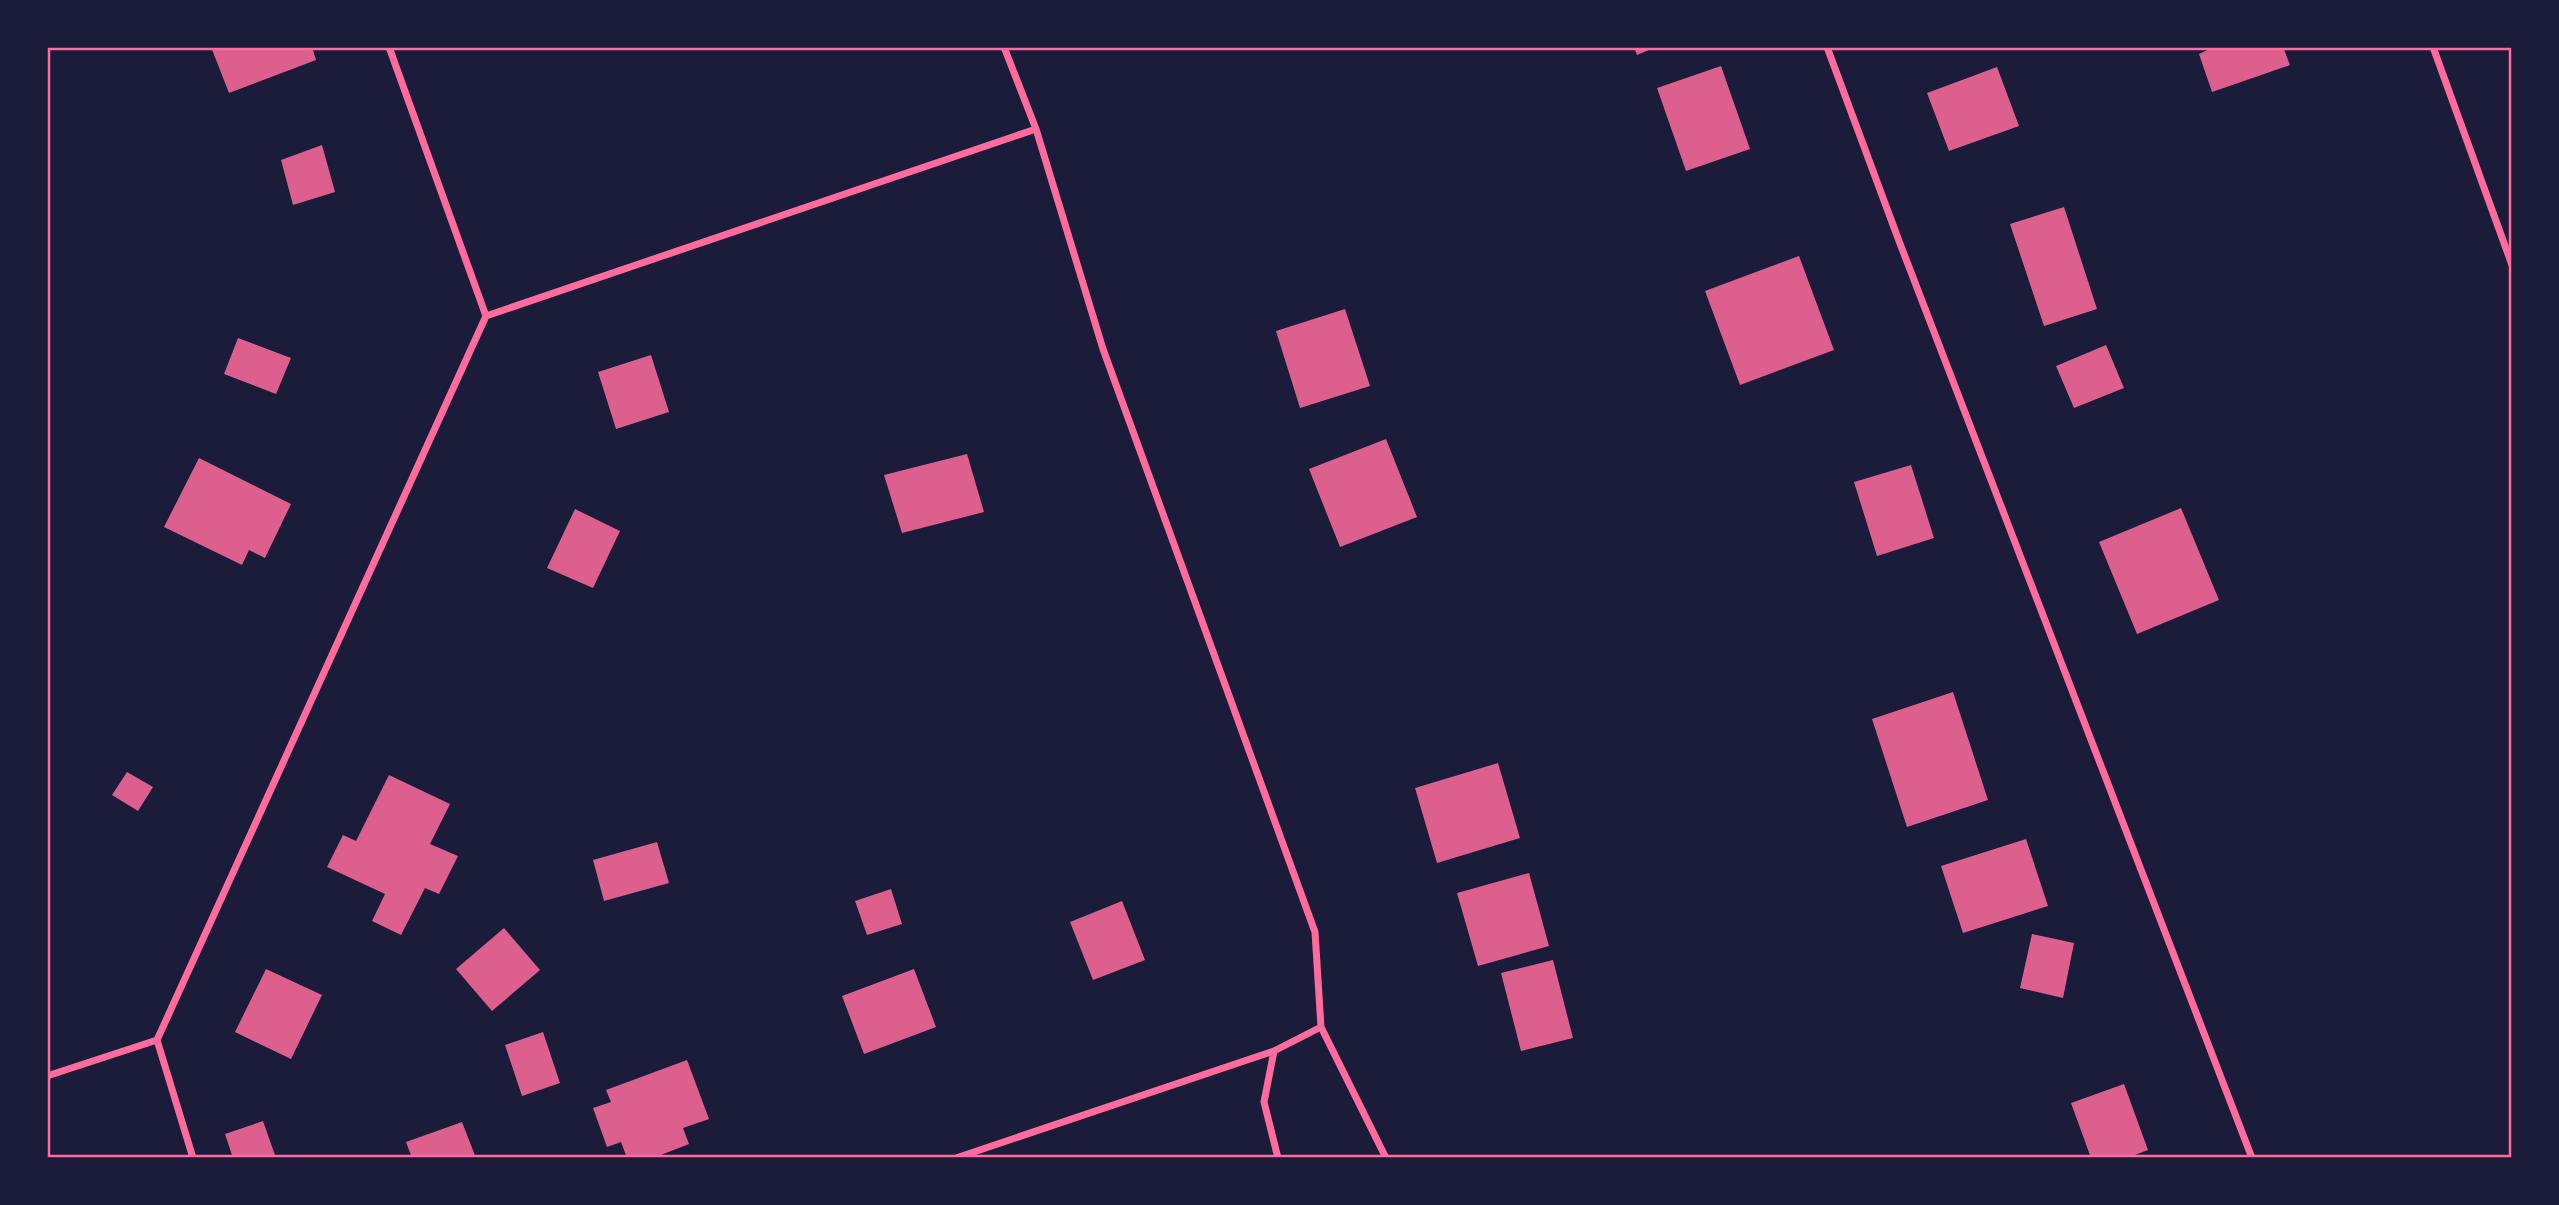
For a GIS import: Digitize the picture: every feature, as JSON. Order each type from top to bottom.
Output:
[{"type":"street","points":[[194,1158],[157,1040],[486,316],[389,47]]},
{"type":"street","points":[[1004,47],[1035,130],[1103,349],[1315,932],[1321,1027],[1386,1158]]},
{"type":"street","points":[[1827,47],[2252,1158]]},
{"type":"street","points":[[2432,47],[2512,265]]},
{"type":"street","points":[[486,316],[1035,130]]},
{"type":"street","points":[[956,1158],[1274,1051],[1321,1027]]},
{"type":"street","points":[[47,1076],[157,1040]]},
{"type":"street","points":[[1274,1051],[1264,1102],[1278,1158]]},
{"type":"building","points":[[211,47],[312,47],[316,60],[229,93]]},
{"type":"building","points":[[1634,47],[1656,47],[1637,55]]},
{"type":"building","points":[[2214,47],[2283,47],[2290,65],[2212,92],[2199,54]]},
{"type":"building","points":[[1721,66],[1750,149],[1686,171],[1657,88]]},
{"type":"building","points":[[1997,67],[2019,126],[1949,151],[1927,93]]},
{"type":"building","points":[[322,145],[335,192],[293,205],[281,160]]},
{"type":"building","points":[[2064,207],[2097,309],[2044,326],[2010,224]]},
{"type":"building","points":[[1799,256],[1834,350],[1740,385],[1705,291]]},
{"type":"building","points":[[1345,309],[1370,386],[1300,408],[1276,331]]},
{"type":"building","points":[[238,338],[291,358],[276,394],[224,374]]},
{"type":"building","points":[[2106,345],[2124,388],[2074,408],[2056,366]]},
{"type":"building","points":[[651,355],[669,412],[616,429],[598,372]]},
{"type":"building","points":[[1386,439],[1417,517],[1340,547],[1309,469]]},
{"type":"building","points":[[967,454],[984,512],[902,533],[884,475]]},
{"type":"building","points":[[199,458],[291,504],[265,558],[249,550],[242,565],[164,527]]},
{"type":"building","points":[[1911,465],[1934,538],[1877,556],[1854,482]]},
{"type":"building","points":[[2181,508],[2219,600],[2137,634],[2099,542]]},
{"type":"building","points":[[575,509],[620,531],[593,588],[547,568]]},
{"type":"building","points":[[1953,692],[1988,800],[1907,827],[1872,719]]},
{"type":"building","points":[[1498,763],[1520,838],[1437,863],[1415,788]]},
{"type":"building","points":[[127,772],[153,787],[138,811],[112,795]]},
{"type":"building","points":[[389,775],[450,804],[430,844],[458,856],[439,894],[425,888],[401,935],[372,921],[385,894],[327,867],[343,835],[356,841]]},
{"type":"building","points":[[2026,839],[2048,906],[1963,933],[1941,866]]},
{"type":"building","points":[[657,842],[669,883],[604,901],[593,860]]},
{"type":"building","points":[[1529,873],[1549,946],[1478,966],[1457,893]]},
{"type":"building","points":[[891,889],[902,924],[867,935],[855,901]]},
{"type":"building","points":[[1122,901],[1145,960],[1093,980],[1070,922]]},
{"type":"building","points":[[504,928],[540,970],[492,1011],[456,969]]},
{"type":"building","points":[[2032,934],[2074,943],[2063,998],[2020,988]]},
{"type":"building","points":[[1553,960],[1573,1038],[1521,1051],[1501,973]]},
{"type":"building","points":[[266,969],[322,995],[291,1059],[235,1032]]},
{"type":"building","points":[[914,969],[936,1027],[864,1054],[842,996]]},
{"type":"building","points":[[543,1032],[560,1083],[522,1096],[505,1045]]},
{"type":"building","points":[[687,1060],[709,1119],[683,1128],[689,1144],[653,1158],[627,1158],[621,1142],[607,1147],[593,1108],[611,1102],[606,1090]]},
{"type":"building","points":[[2124,1084],[2148,1150],[2127,1158],[2091,1158],[2071,1103]]},
{"type":"building","points":[[263,1121],[276,1158],[233,1158],[225,1134]]},
{"type":"building","points":[[462,1122],[476,1158],[412,1158],[406,1142]]}]
